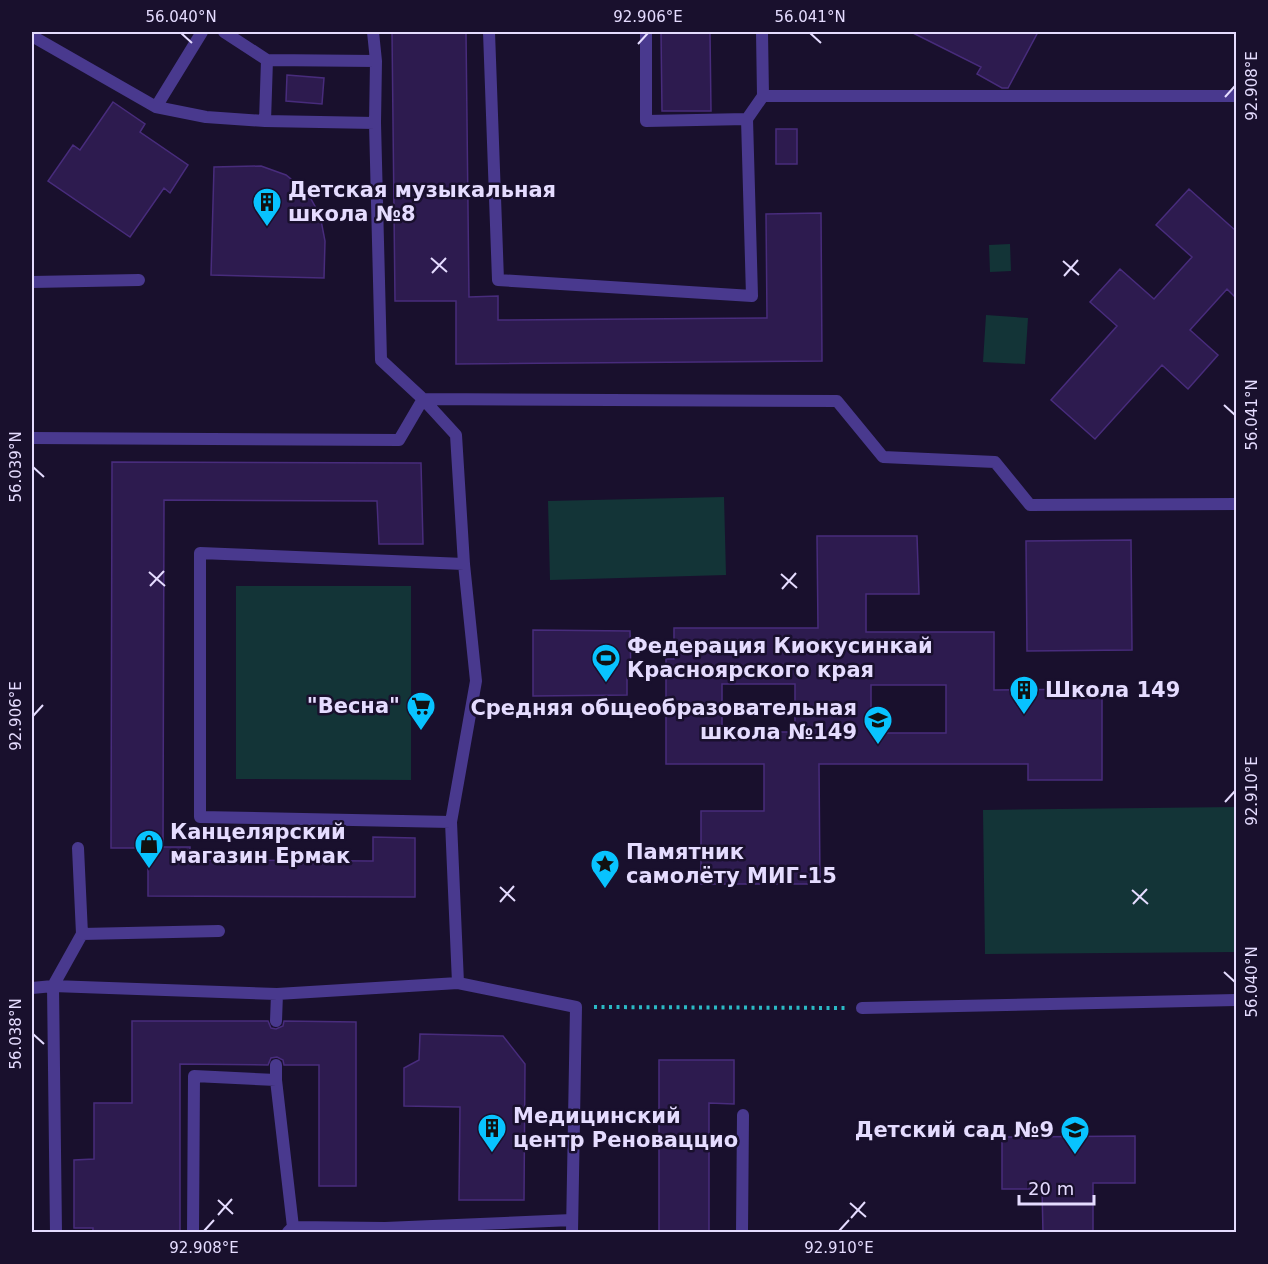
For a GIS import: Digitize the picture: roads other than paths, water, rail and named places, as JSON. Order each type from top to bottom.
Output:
[{"type":"lane","points":[[156,107],[202,32]]},
{"type":"lane","points":[[224,32],[267,60],[376,61]]},
{"type":"lane","points":[[373,32],[376,61],[375,123],[381,360],[423,399],[456,435],[464,564],[476,681],[451,822],[458,983]]},
{"type":"lane","points":[[489,32],[498,280],[752,296],[747,120],[763,96],[762,32]]},
{"type":"lane","points":[[646,32],[646,121],[747,120]]},
{"type":"lane","points":[[32,36],[156,107],[206,117],[265,121],[375,123]]},
{"type":"lane","points":[[265,121],[267,60]]},
{"type":"lane","points":[[763,96],[1236,96]]},
{"type":"lane","points":[[32,282],[140,280]]},
{"type":"lane","points":[[32,438],[399,440],[423,399]]},
{"type":"lane","points":[[423,399],[837,401],[883,457],[995,462],[1030,505],[1236,504]]},
{"type":"lane","points":[[451,822],[200,817],[200,553],[464,564]]},
{"type":"lane","points":[[56,1233],[53,986],[81,934],[78,848]]},
{"type":"lane","points":[[81,934],[219,931]]},
{"type":"lane","points":[[32,988],[53,986],[278,994],[458,983],[576,1007],[572,1226],[291,1230],[276,1065]]},
{"type":"lane","points":[[276,1022],[278,994]]},
{"type":"lane","points":[[862,1008],[1236,1000]]},
{"type":"lane","points":[[193,1233],[194,1076],[276,1080]]},
{"type":"lane","points":[[742,1233],[743,1115]]},
{"type":"place","name":"Детская музыкальная школа №8","points":[[267,228]]},
{"type":"place","name":"Федерация Киокусинкай Красноярского края","points":[[606,684]]},
{"type":"place","name":"Школа 149","points":[[1024,716]]},
{"type":"place","name":"\"Весна\"","points":[[421,732]]},
{"type":"place","name":"Средняя общеобразовательная школа №149","points":[[878,746]]},
{"type":"place","name":"Канцелярский магазин Ермак","points":[[149,870]]},
{"type":"place","name":"Памятник самолёту МИГ-15","points":[[605,890]]},
{"type":"place","name":"Медицинский центр Реноваццио","points":[[492,1154]]},
{"type":"place","name":"Детский сад №9","points":[[1075,1156]]}]
